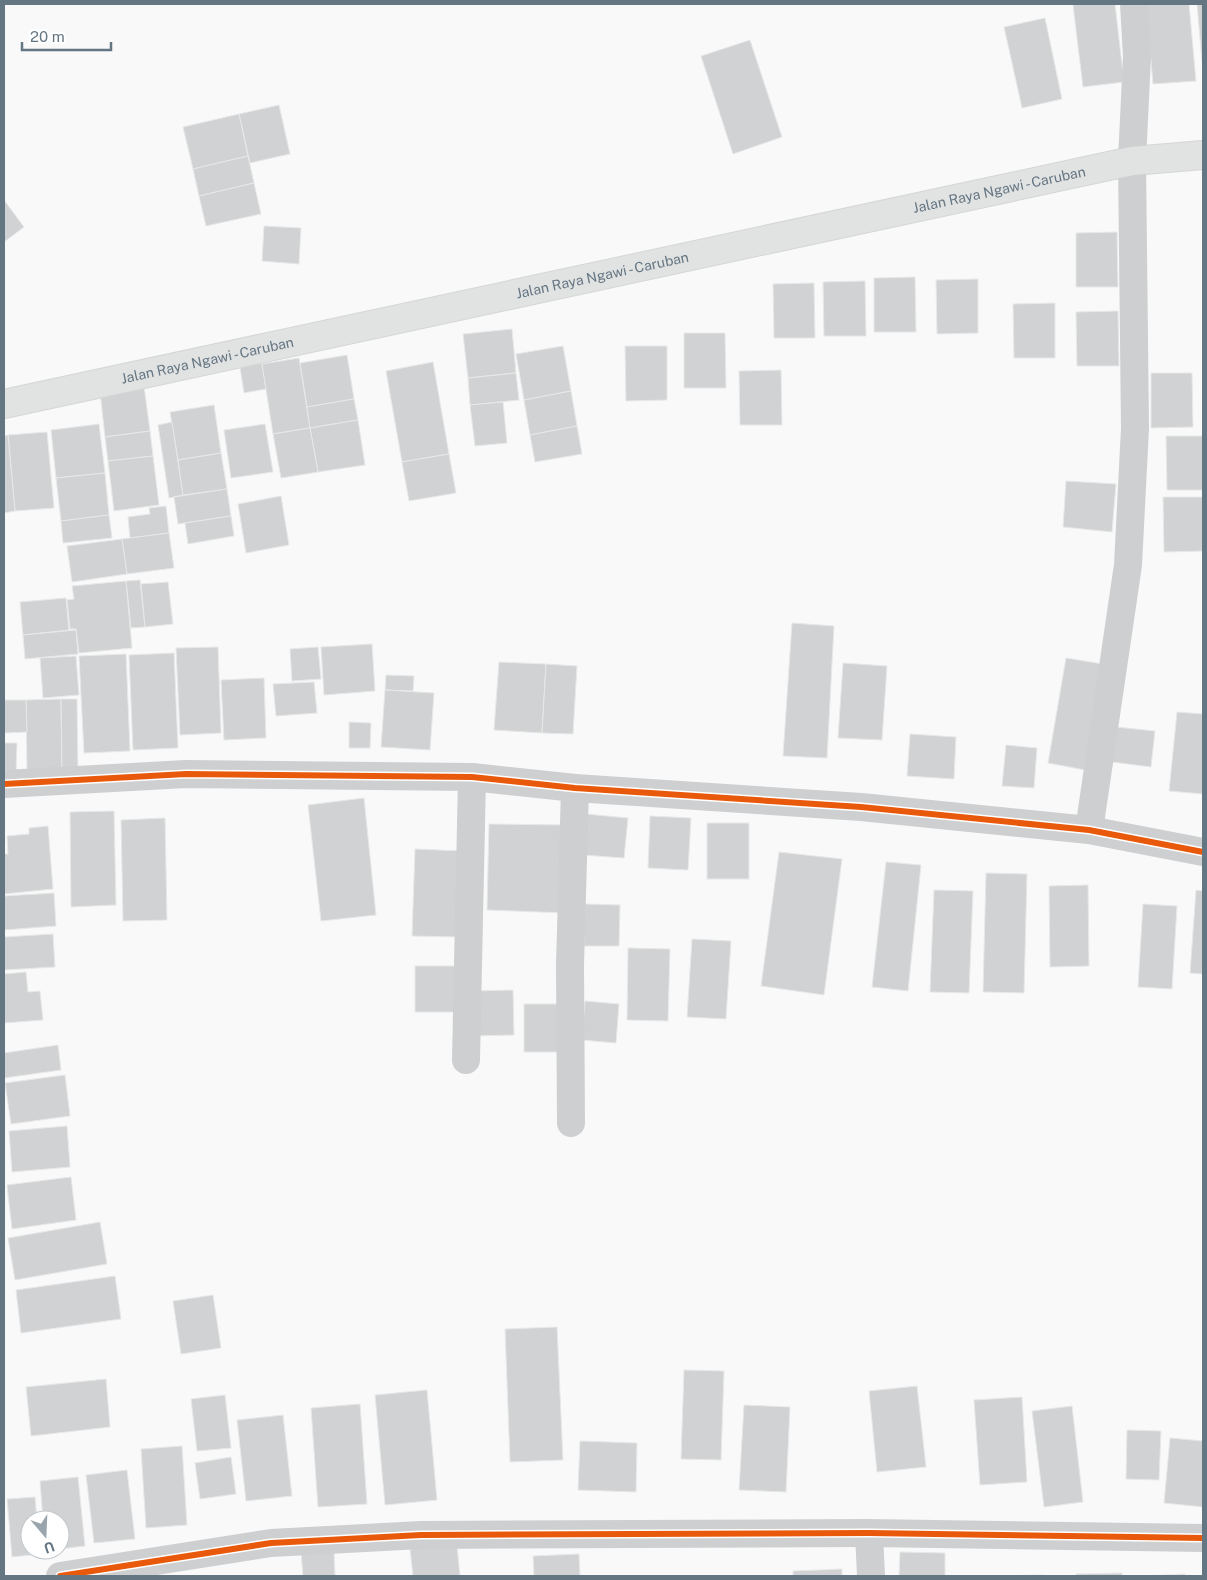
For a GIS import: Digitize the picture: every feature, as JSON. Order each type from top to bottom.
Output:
[{"type":"highway","name":"Jalan Raya Ngawi - Caruban","points":[[4,404],[1132,160],[1203,154]]},
{"type":"street","points":[[1089,830],[1128,565],[1135,428],[1132,160],[1137,56],[1134,4]]},
{"type":"street","points":[[4,784],[186,774],[472,777],[575,788],[861,807],[1089,830],[1203,852]]},
{"type":"street","points":[[466,1060],[472,777]]},
{"type":"street","points":[[571,1123],[570,966],[575,788]]},
{"type":"street","points":[[869,1533],[871,1576]]},
{"type":"street","points":[[60,1576],[271,1543],[441,1534],[869,1533],[1203,1538]]},
{"type":"building","points":[[1115,4],[1124,82],[1083,87],[1073,5]]},
{"type":"building","points":[[1146,4],[1189,4],[1196,81],[1153,84]]},
{"type":"building","points":[[1197,4],[1203,4],[1203,61],[1202,61]]},
{"type":"building","points":[[1045,18],[1062,99],[1022,108],[1004,27]]},
{"type":"building","points":[[750,40],[782,137],[733,154],[701,56]]},
{"type":"building","points":[[279,105],[290,154],[250,163],[239,114]]},
{"type":"building","points":[[239,114],[248,156],[193,169],[183,127]]},
{"type":"building","points":[[248,156],[254,183],[199,196],[193,169]]},
{"type":"building","points":[[254,183],[261,214],[206,226],[199,196]]},
{"type":"building","points":[[4,200],[24,227],[4,242]]},
{"type":"building","points":[[264,226],[301,228],[299,264],[262,261]]},
{"type":"building","points":[[1117,232],[1118,287],[1076,287],[1076,233]]},
{"type":"building","points":[[915,277],[916,332],[874,332],[874,278]]},
{"type":"building","points":[[978,279],[978,333],[937,334],[936,280]]},
{"type":"building","points":[[865,281],[866,336],[824,336],[823,282]]},
{"type":"building","points":[[814,283],[815,338],[774,338],[773,284]]},
{"type":"building","points":[[1055,303],[1055,358],[1014,358],[1013,304]]},
{"type":"building","points":[[1118,311],[1119,366],[1077,366],[1076,312]]},
{"type":"building","points":[[512,329],[516,373],[468,378],[463,334]]},
{"type":"building","points":[[684,333],[725,333],[726,388],[684,388]]},
{"type":"building","points":[[563,346],[571,391],[524,400],[516,354]]},
{"type":"building","points":[[625,346],[667,346],[667,400],[626,401]]},
{"type":"building","points":[[347,355],[354,399],[307,407],[300,363]]},
{"type":"building","points":[[261,358],[266,389],[244,393],[239,361]]},
{"type":"building","points":[[299,358],[310,428],[273,434],[262,364]]},
{"type":"building","points":[[433,362],[449,454],[402,462],[386,371]]},
{"type":"building","points":[[781,370],[782,425],[740,425],[739,371]]},
{"type":"building","points":[[516,373],[519,400],[470,405],[468,378]]},
{"type":"building","points":[[1151,373],[1192,373],[1193,427],[1151,428]]},
{"type":"building","points":[[144,386],[150,431],[105,437],[100,392]]},
{"type":"building","points":[[571,391],[577,426],[530,435],[524,400]]},
{"type":"building","points":[[354,399],[358,420],[310,428],[307,407]]},
{"type":"building","points":[[503,402],[507,443],[475,446],[470,405]]},
{"type":"building","points":[[214,405],[221,453],[178,460],[170,412]]},
{"type":"building","points":[[358,420],[365,465],[318,472],[310,428]]},
{"type":"building","points":[[172,422],[183,495],[169,498],[158,425]]},
{"type":"building","points":[[99,424],[105,473],[56,478],[51,430]]},
{"type":"building","points":[[265,424],[273,472],[231,478],[224,430]]},
{"type":"building","points":[[577,426],[582,454],[535,462],[530,435]]},
{"type":"building","points":[[310,428],[318,472],[281,478],[273,434]]},
{"type":"building","points":[[150,431],[153,456],[108,461],[105,437]]},
{"type":"building","points":[[47,432],[54,508],[15,511],[8,435]]},
{"type":"building","points":[[8,435],[15,511],[4,513],[4,436]]},
{"type":"building","points":[[1166,436],[1203,436],[1203,490],[1167,490]]},
{"type":"building","points":[[221,453],[227,489],[183,495],[178,460]]},
{"type":"building","points":[[449,454],[456,493],[409,501],[402,462]]},
{"type":"building","points":[[153,456],[159,505],[114,511],[108,461]]},
{"type":"building","points":[[105,473],[109,515],[61,521],[56,478]]},
{"type":"building","points":[[1066,481],[1116,484],[1112,532],[1063,527]]},
{"type":"building","points":[[227,489],[231,516],[178,524],[174,497]]},
{"type":"building","points":[[281,496],[289,545],[246,553],[238,504]]},
{"type":"building","points":[[1163,497],[1203,497],[1203,551],[1164,552]]},
{"type":"building","points":[[166,506],[169,533],[130,538],[128,517],[150,514],[149,508]]},
{"type":"building","points":[[109,515],[112,538],[63,543],[61,521]]},
{"type":"building","points":[[231,516],[234,536],[188,544],[185,523]]},
{"type":"building","points":[[169,533],[174,568],[127,574],[122,539]]},
{"type":"building","points":[[122,539],[127,574],[72,582],[67,546]]},
{"type":"building","points":[[140,580],[145,627],[131,628],[126,581]]},
{"type":"building","points":[[126,581],[132,648],[79,653],[76,629],[70,629],[67,600],[74,599],[72,586]]},
{"type":"building","points":[[168,582],[173,624],[145,627],[141,584]]},
{"type":"building","points":[[66,598],[69,630],[23,635],[20,602]]},
{"type":"building","points":[[792,623],[834,626],[827,758],[783,756]]},
{"type":"building","points":[[76,630],[78,654],[25,659],[23,635]]},
{"type":"building","points":[[372,644],[375,691],[324,695],[321,647]]},
{"type":"building","points":[[218,647],[221,733],[180,735],[176,648]]},
{"type":"building","points":[[318,647],[321,679],[292,681],[290,649]]},
{"type":"building","points":[[174,653],[178,748],[133,750],[129,655]]},
{"type":"building","points":[[126,654],[130,751],[84,753],[79,656]]},
{"type":"building","points":[[76,656],[79,695],[43,698],[40,658]]},
{"type":"building","points":[[1066,658],[1103,664],[1085,770],[1048,763]]},
{"type":"building","points":[[499,662],[546,664],[542,733],[494,730]]},
{"type":"building","points":[[843,663],[887,666],[882,740],[838,738]]},
{"type":"building","points":[[546,664],[577,666],[573,734],[542,733]]},
{"type":"building","points":[[386,675],[414,676],[413,691],[385,690]]},
{"type":"building","points":[[264,678],[266,738],[224,740],[221,680]]},
{"type":"building","points":[[314,682],[317,713],[276,716],[273,684]]},
{"type":"building","points":[[385,690],[434,693],[430,750],[381,747]]},
{"type":"building","points":[[61,699],[62,771],[27,772],[26,700]]},
{"type":"building","points":[[61,699],[77,699],[78,771],[62,771]]},
{"type":"building","points":[[4,700],[26,700],[27,732],[4,733]]},
{"type":"building","points":[[1177,712],[1203,714],[1203,794],[1169,791]]},
{"type":"building","points":[[349,722],[371,723],[370,748],[349,748]]},
{"type":"building","points":[[1116,727],[1155,731],[1151,767],[1112,762]]},
{"type":"building","points":[[910,734],[956,737],[954,779],[907,776]]},
{"type":"building","points":[[4,743],[17,743],[16,773],[4,772]]},
{"type":"building","points":[[1006,745],[1037,748],[1034,788],[1002,786]]},
{"type":"building","points":[[364,798],[376,915],[321,921],[308,805]]},
{"type":"building","points":[[114,811],[116,905],[71,907],[70,812]]},
{"type":"building","points":[[586,814],[628,818],[624,858],[583,855]]},
{"type":"building","points":[[650,816],[691,818],[688,870],[648,868]]},
{"type":"building","points":[[165,818],[167,920],[123,921],[121,820]]},
{"type":"building","points":[[707,823],[749,823],[749,879],[707,879]]},
{"type":"building","points":[[489,824],[568,825],[565,913],[487,910]]},
{"type":"building","points":[[48,826],[53,889],[4,894],[4,854],[8,854],[7,836],[29,834],[29,828]]},
{"type":"building","points":[[415,849],[462,851],[459,937],[412,936]]},
{"type":"building","points":[[779,852],[842,859],[824,995],[761,986]]},
{"type":"building","points":[[886,862],[921,865],[908,991],[872,987]]},
{"type":"building","points":[[986,873],[1027,874],[1024,993],[983,992]]},
{"type":"building","points":[[1088,885],[1089,966],[1050,967],[1049,886]]},
{"type":"building","points":[[934,890],[973,891],[969,993],[930,992]]},
{"type":"building","points":[[1196,890],[1203,891],[1203,974],[1190,973]]},
{"type":"building","points":[[54,893],[56,926],[4,930],[4,896]]},
{"type":"building","points":[[585,904],[620,905],[619,946],[584,946]]},
{"type":"building","points":[[1143,904],[1177,906],[1172,989],[1138,987]]},
{"type":"building","points":[[53,934],[55,967],[4,970],[4,937]]},
{"type":"building","points":[[692,939],[731,941],[726,1019],[687,1017]]},
{"type":"building","points":[[628,948],[670,949],[668,1021],[627,1020]]},
{"type":"building","points":[[415,966],[458,966],[458,1012],[415,1012]]},
{"type":"building","points":[[26,972],[28,992],[40,991],[43,1020],[4,1023],[4,974]]},
{"type":"building","points":[[513,990],[514,1035],[473,1036],[473,991]]},
{"type":"building","points":[[585,1001],[619,1004],[616,1043],[582,1040]]},
{"type":"building","points":[[524,1004],[564,1004],[564,1052],[524,1052]]},
{"type":"building","points":[[58,1045],[61,1070],[4,1078],[4,1053]]},
{"type":"building","points":[[65,1075],[70,1116],[11,1124],[5,1083]]},
{"type":"building","points":[[67,1126],[70,1167],[12,1172],[9,1131]]},
{"type":"building","points":[[71,1177],[76,1220],[12,1229],[7,1185]]},
{"type":"building","points":[[100,1222],[107,1264],[15,1280],[8,1238]]},
{"type":"building","points":[[115,1276],[121,1319],[21,1333],[16,1290]]},
{"type":"building","points":[[213,1295],[221,1348],[181,1354],[173,1301]]},
{"type":"building","points":[[557,1327],[563,1460],[510,1462],[505,1329]]},
{"type":"building","points":[[684,1370],[724,1371],[721,1460],[681,1459]]},
{"type":"building","points":[[106,1379],[110,1427],[31,1436],[26,1387]]},
{"type":"building","points":[[917,1386],[926,1467],[877,1472],[869,1391]]},
{"type":"building","points":[[427,1390],[437,1500],[385,1505],[375,1395]]},
{"type":"building","points":[[225,1395],[231,1448],[197,1451],[191,1399]]},
{"type":"building","points":[[1022,1397],[1027,1482],[980,1485],[974,1400]]},
{"type":"building","points":[[360,1404],[367,1504],[318,1507],[311,1408]]},
{"type":"building","points":[[744,1405],[790,1407],[786,1492],[739,1490]]},
{"type":"building","points":[[1072,1406],[1083,1502],[1044,1507],[1032,1411]]},
{"type":"building","points":[[283,1415],[292,1496],[246,1501],[237,1420]]},
{"type":"building","points":[[1127,1430],[1161,1431],[1159,1480],[1126,1479]]},
{"type":"building","points":[[1170,1438],[1203,1441],[1203,1507],[1164,1503]]},
{"type":"building","points":[[580,1441],[637,1443],[636,1492],[578,1490]]},
{"type":"building","points":[[182,1446],[187,1525],[146,1528],[141,1449]]},
{"type":"building","points":[[231,1457],[236,1494],[200,1499],[195,1463]]},
{"type":"building","points":[[127,1470],[135,1539],[94,1543],[86,1475]]},
{"type":"building","points":[[78,1477],[85,1546],[70,1548],[70,1510],[42,1510],[40,1481]]},
{"type":"building","points":[[35,1497],[36,1510],[20,1510],[20,1556],[12,1557],[7,1499]]},
{"type":"building","points":[[457,1545],[460,1576],[413,1576],[410,1549]]},
{"type":"building","points":[[334,1551],[335,1576],[303,1576],[301,1553]]},
{"type":"building","points":[[900,1552],[945,1553],[945,1576],[899,1576]]},
{"type":"building","points":[[579,1554],[580,1576],[534,1576],[533,1556]]},
{"type":"building","points":[[842,1569],[842,1576],[793,1576],[793,1571]]},
{"type":"building","points":[[1122,1573],[1122,1576],[1076,1576],[1076,1574]]},
{"type":"building","points":[[1185,1574],[1185,1576],[1144,1576]]},
{"type":"building","points":[[1042,1575],[1042,1576],[997,1576]]},
{"type":"cycle path","points":[[4,784],[186,774],[472,777],[575,788],[861,807],[1089,830],[1203,852]]},
{"type":"cycle path","points":[[60,1576],[271,1543],[421,1535],[869,1533],[1203,1538]]}]
